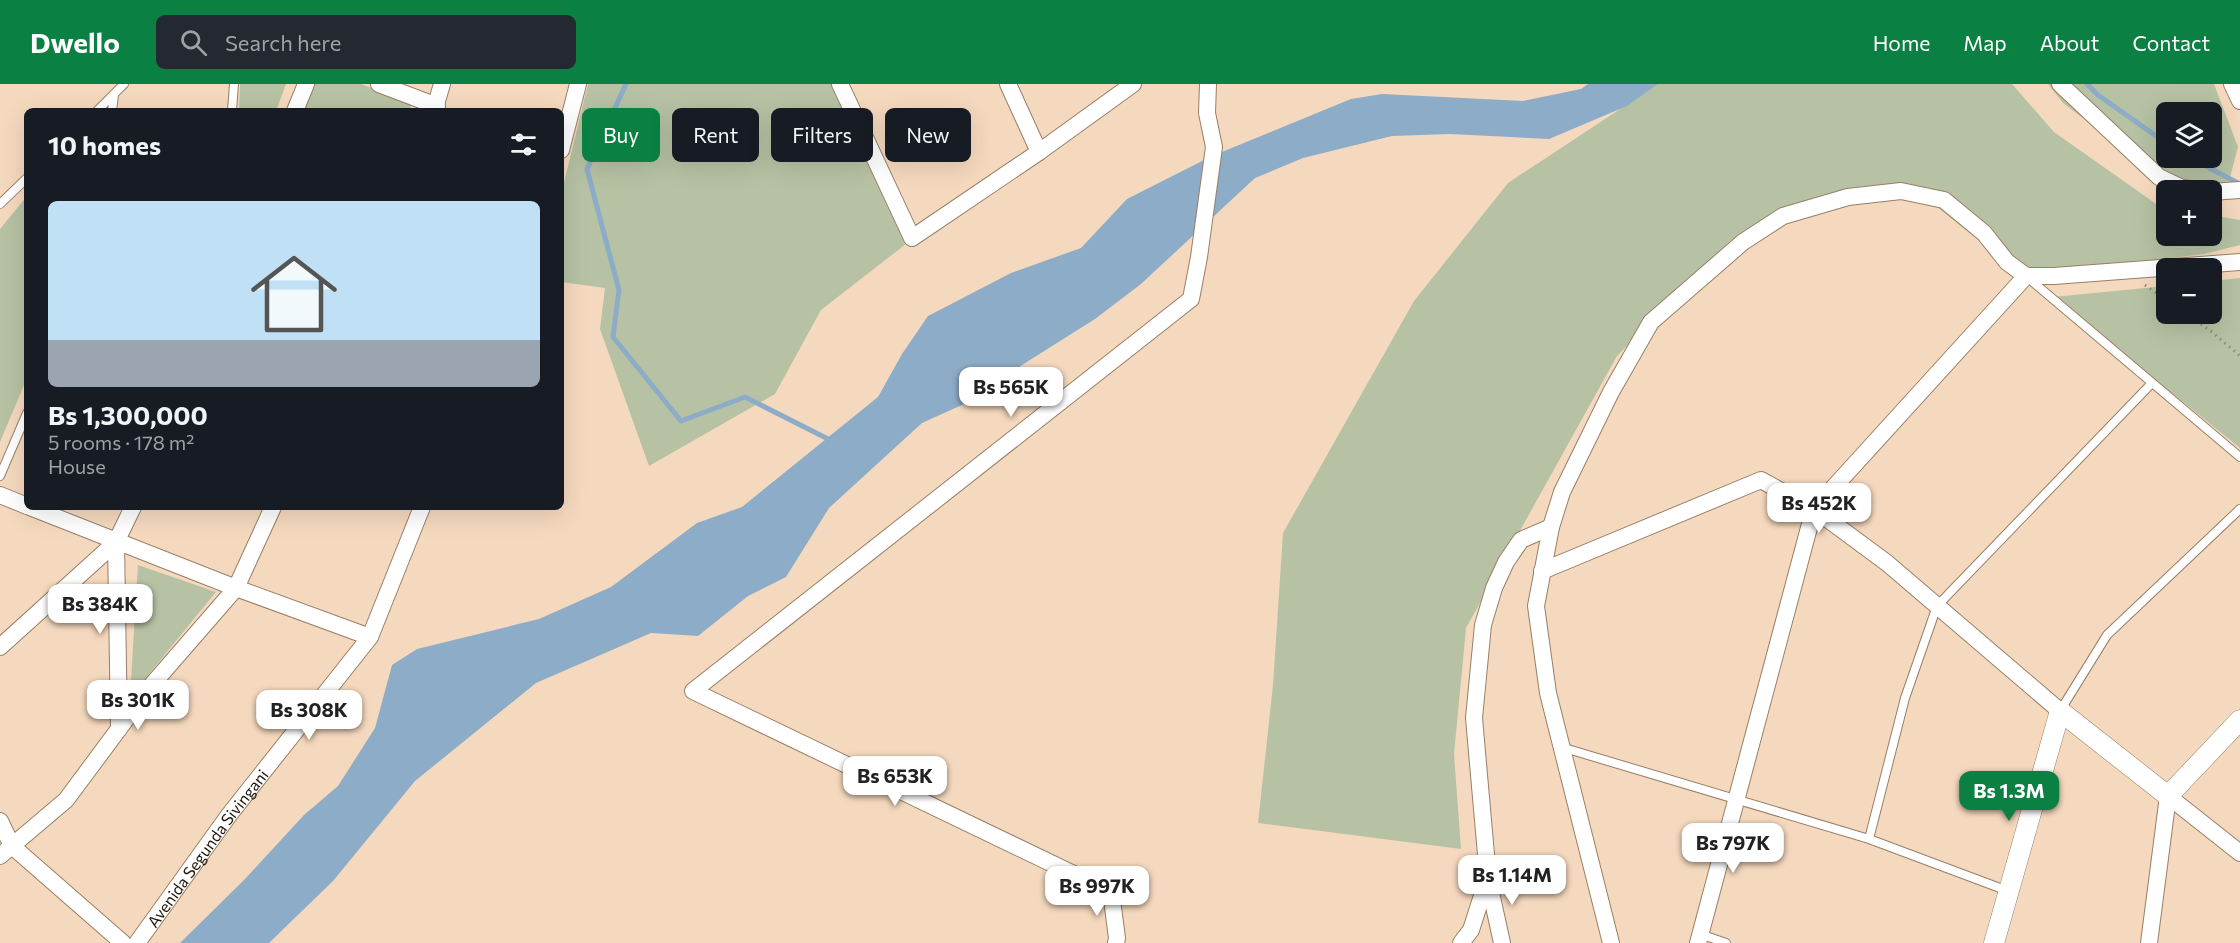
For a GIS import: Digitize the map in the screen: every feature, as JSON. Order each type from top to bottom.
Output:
[{"type":"street","points":[[296,108],[306,84]]},
{"type":"street","points":[[379,84],[435,108],[442,84]]},
{"type":"street","points":[[564,138],[578,84]]},
{"type":"street","points":[[840,84],[912,238],[1039,152],[1133,84]]},
{"type":"street","points":[[1008,84],[1039,152]]},
{"type":"street","points":[[1116,943],[1111,892],[693,691],[1191,299],[1214,147],[1208,113],[1208,84]]},
{"type":"street","points":[[2060,84],[2159,177],[2165,180]]},
{"type":"street","points":[[2232,84],[2240,101]]},
{"type":"street","points":[[2222,191],[2240,190]]},
{"type":"street","points":[[1611,943],[1560,747],[1548,693],[1536,606],[1551,527],[1562,492],[1582,447],[1611,392],[1652,322],[1743,242],[1784,216],[1848,197],[1891,192],[1901,191],[1944,200],[1984,233],[2007,262],[2026,276],[2054,276],[2240,262]]},
{"type":"street","points":[[1699,939],[1814,509],[2026,276]]},
{"type":"street","points":[[1542,571],[1761,480],[1814,509],[1887,563],[2060,711],[2240,853]]},
{"type":"street","points":[[0,495],[24,504]]},
{"type":"street","points":[[38,510],[236,588],[370,637]]},
{"type":"street","points":[[0,647],[116,542],[131,510]]},
{"type":"street","points":[[6,851],[66,800],[150,687],[236,588],[272,510]]},
{"type":"street","name":"Avenida Segunda Sivingani","points":[[137,943],[229,815],[370,637],[421,510]]},
{"type":"street","points":[[1502,943],[1488,877],[1474,718],[1483,625],[1494,588],[1506,562],[1521,540],[1551,527]]},
{"type":"street","points":[[116,542],[119,729]]},
{"type":"street","points":[[1994,943],[2060,711]]},
{"type":"street","points":[[2149,943],[2168,796],[2240,720]]},
{"type":"street","points":[[0,821],[6,851],[123,943]]},
{"type":"street","points":[[1461,943],[1471,930],[1488,877]]},
{"type":"lane","points":[[100,108],[124,84]]},
{"type":"lane","points":[[232,108],[234,84]]},
{"type":"lane","points":[[112,108],[114,94]]},
{"type":"lane","points":[[0,204],[24,181]]},
{"type":"lane","points":[[2026,276],[2240,457]]},
{"type":"lane","points":[[1869,839],[1905,698],[1937,606],[2152,383]]},
{"type":"lane","points":[[0,476],[24,420]]},
{"type":"lane","points":[[2060,711],[2107,635],[2240,509]]},
{"type":"lane","points":[[1560,747],[1869,839],[2008,891]]},
{"type":"lane","points":[[1699,939],[1725,943]]},
{"type":"path","points":[[2200,324],[2240,356]]},
{"type":"green space","points":[[240,84],[286,84],[277,108],[239,108]]},
{"type":"green space","points":[[310,84],[361,84],[412,103],[410,108],[301,108]]},
{"type":"green space","points":[[588,84],[831,84],[843,108],[771,108],[771,162],[871,162],[911,240],[821,310],[775,394],[649,466],[600,329],[605,288],[564,282],[564,183],[582,109],[582,162],[660,162],[660,108],[582,108]]},
{"type":"green space","points":[[1658,84],[2012,84],[2054,132],[2156,204],[2156,246],[2222,246],[2222,217],[2240,220],[2240,245],[2204,254],[2156,258],[2156,260],[2023,276],[1917,191],[1838,195],[1730,241],[1617,356],[1466,628],[1454,754],[1461,849],[1258,823],[1273,685],[1283,533],[1414,301],[1508,183]]},
{"type":"green space","points":[[2048,84],[2214,84],[2221,102],[2156,102],[2156,168],[2222,168],[2222,105],[2238,147],[2224,200],[2222,199],[2222,180],[2164,180],[2063,103]]},
{"type":"green space","points":[[24,200],[24,385],[0,442],[0,229]]},
{"type":"green space","points":[[2240,278],[2240,448],[2053,297],[2156,287],[2156,324],[2222,324],[2222,280]]},
{"type":"green space","points":[[138,565],[216,592],[130,697]]},
{"type":"water","points":[[1588,84],[1658,84],[1627,106],[1549,139],[1450,134],[1392,136],[1303,158],[1255,178],[1141,284],[1095,319],[1022,365],[984,395],[922,423],[829,508],[786,577],[748,596],[698,636],[651,633],[536,683],[415,781],[333,881],[269,943],[180,943],[245,879],[304,815],[338,786],[375,728],[392,665],[417,649],[539,619],[611,587],[697,523],[742,507],[878,397],[902,354],[928,316],[1011,273],[1081,248],[1127,199],[1212,156],[1351,99],[1382,94],[1523,101],[1581,89]]},
{"type":"waterway","points":[[626,84],[587,169],[619,290],[613,337],[681,421],[745,397],[834,442]]},
{"type":"waterway","points":[[2087,84],[2098,95],[2156,136]]},
{"type":"waterway","points":[[2209,168],[2240,184]]}]
